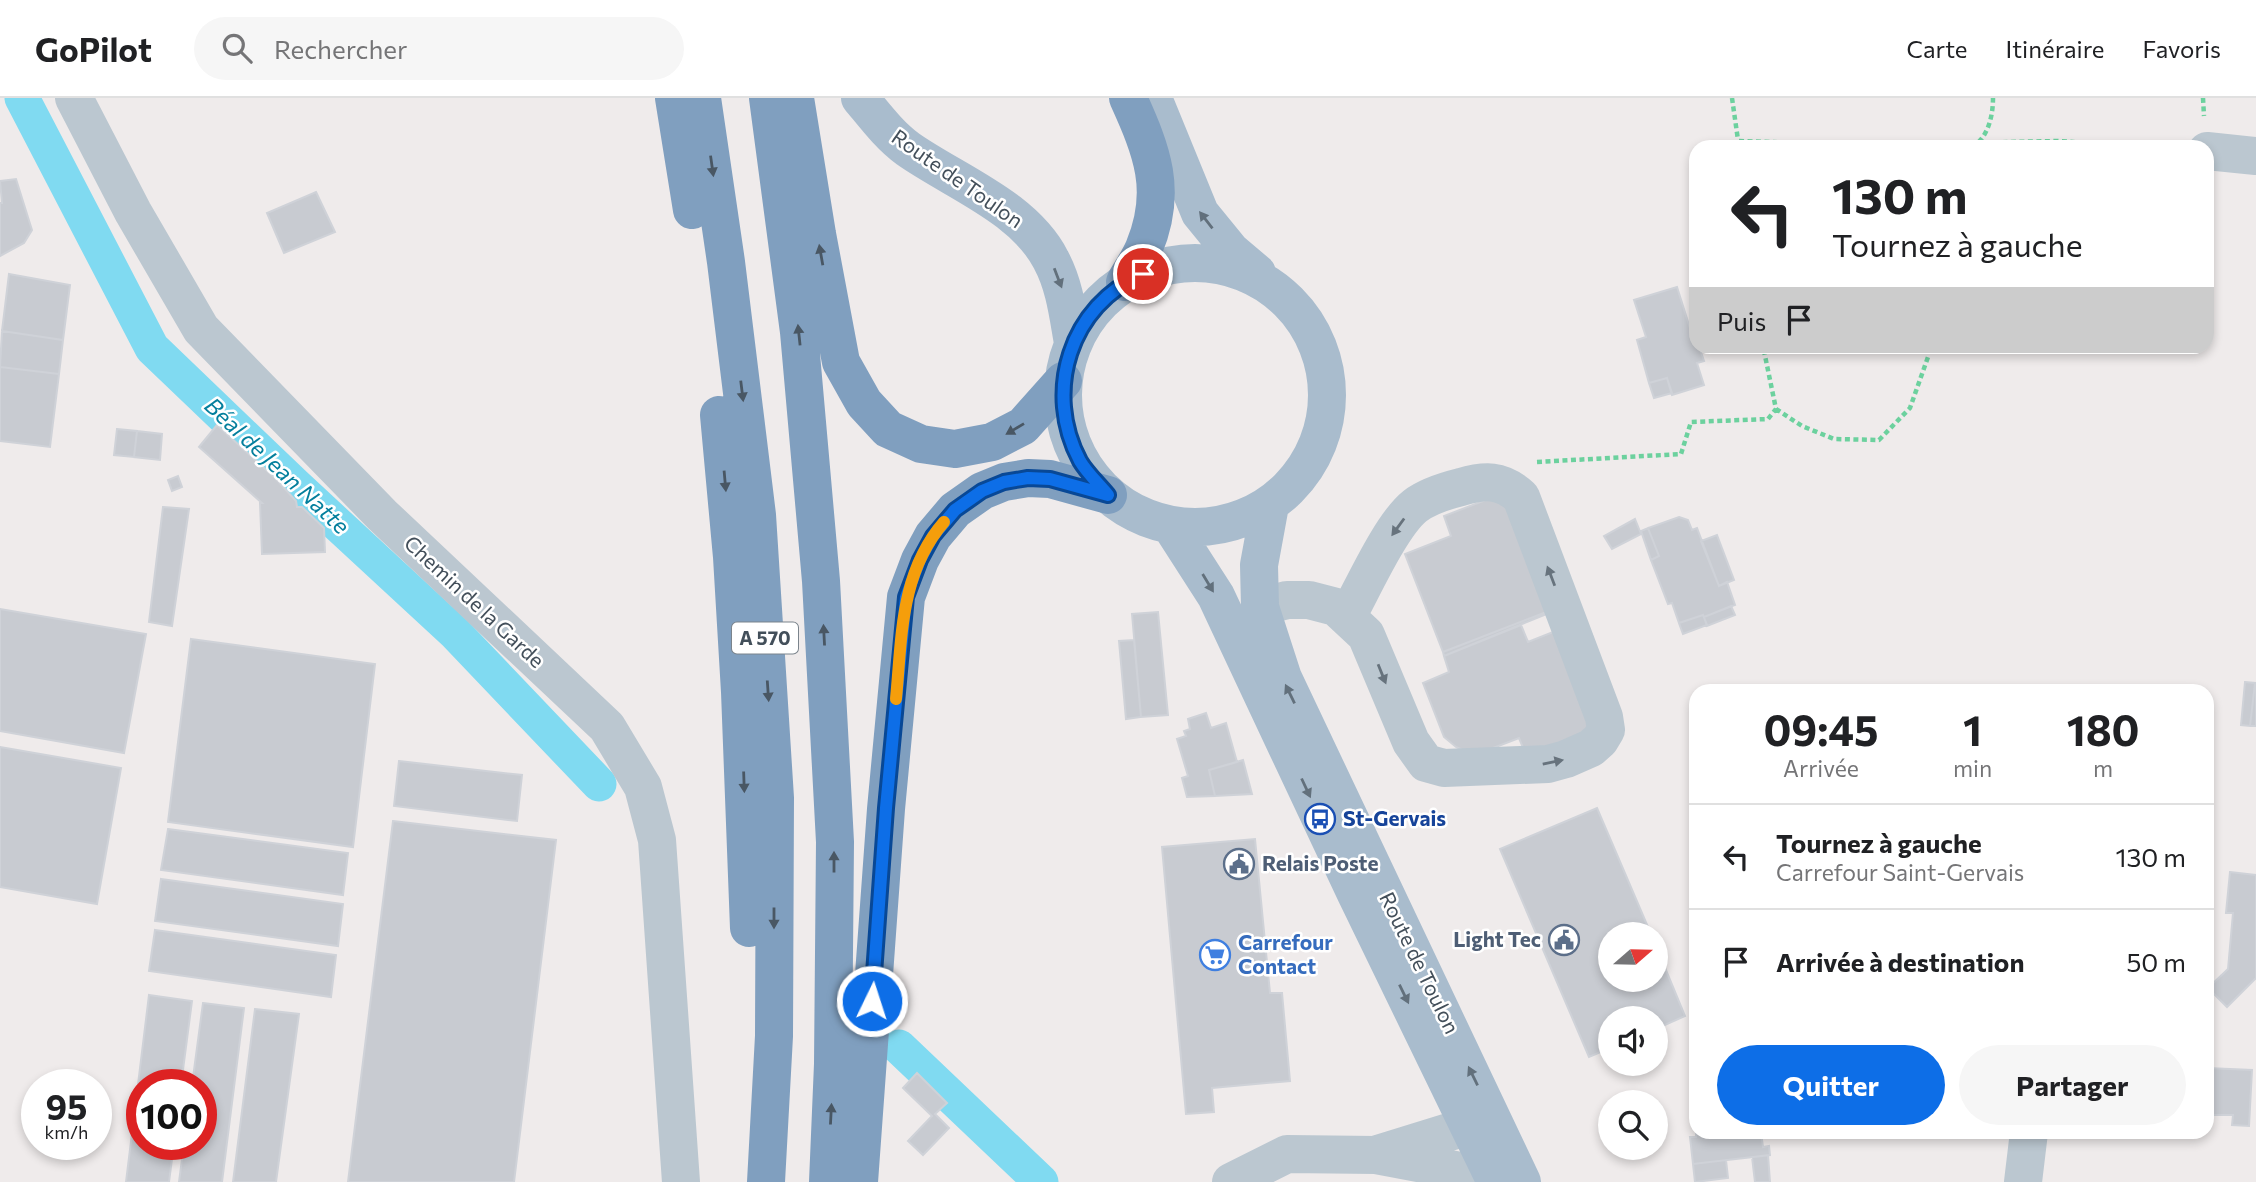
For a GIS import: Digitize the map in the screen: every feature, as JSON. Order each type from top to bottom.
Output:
[{"type":"highway","points":[[674,98],[696,233],[717,394],[733,557],[751,963],[748,1182]]},
{"type":"highway","name":"A 570","points":[[702,98],[726,262],[757,515],[775,798],[774,1036],[766,1182]]},
{"type":"highway","name":"A 570","points":[[768,98],[799,332],[821,581],[835,842],[834,1064],[828,1182]]},
{"type":"highway","points":[[796,98],[817,234],[841,362],[864,403],[888,429],[921,444],[955,449],[992,442],[1023,426],[1063,382]]},
{"type":"highway","points":[[1125,282],[1143,249],[1155,212],[1156,176],[1128,98]]},
{"type":"highway","points":[[859,1182],[886,808],[906,597],[920,560],[933,536],[955,510],[982,491],[1004,482],[1028,478],[1050,479],[1108,495]]},
{"type":"main road","name":"Route de Toulon","points":[[860,98],[906,147],[976,190],[1021,222],[1035,236],[1051,258],[1062,283],[1073,343]]},
{"type":"main road","points":[[1153,98],[1200,213],[1231,251],[1271,285],[1301,315],[1321,354],[1328,396],[1321,438],[1301,476],[1270,505],[1239,520],[1205,527],[1171,526],[1137,514],[1108,495],[1081,463],[1065,424],[1063,382],[1073,343],[1094,308],[1125,282],[1161,266],[1198,262],[1236,268],[1271,285]]},
{"type":"main road","name":"Route de Toulon","points":[[1270,505],[1259,565],[1260,607],[1283,678],[1504,1174]]},
{"type":"main road","name":"Route de Toulon","points":[[1171,526],[1216,596],[1478,1118]]},
{"type":"street","name":"Chemin de la Garde","points":[[75,98],[133,212],[201,329],[382,515],[607,727],[642,787],[656,840],[681,1182]]},
{"type":"street","points":[[2214,152],[2256,156]]},
{"type":"street","points":[[1347,617],[1397,526],[1415,506],[1439,493],[1477,482],[1494,482],[1510,487],[1515,480]]},
{"type":"street","points":[[1260,607],[1287,600],[1309,600],[1336,607],[1347,617],[1366,635],[1411,742],[1426,763],[1444,768],[1548,764],[1591,748],[1606,730],[1604,716],[1515,480]]},
{"type":"street","points":[[1376,1155],[1478,1118]]},
{"type":"street","points":[[2023,1182],[2028,1139]]},
{"type":"street","points":[[1231,1182],[1287,1154],[1376,1155],[1480,1175],[1504,1174]]},
{"type":"path","points":[[1732,98],[1738,140]]},
{"type":"path","points":[[1983,140],[1993,112],[1993,98]]},
{"type":"path","points":[[1765,354],[1776,409],[1802,426],[1834,439],[1879,440],[1910,408],[1927,354]]},
{"type":"path","points":[[1515,480],[1574,461],[1681,454],[1691,422],[1768,419],[1776,409]]},
{"type":"building","points":[[16,179],[32,230],[24,243],[0,256],[0,181]]},
{"type":"building","points":[[316,192],[335,232],[284,253],[267,213]]},
{"type":"building","points":[[9,274],[70,285],[63,340],[2,331]]},
{"type":"building","points":[[1677,287],[1689,325],[1689,354],[1702,354],[1704,361],[1697,363],[1704,385],[1672,395],[1667,378],[1649,383],[1637,340],[1646,337],[1634,300]]},
{"type":"building","points":[[2,331],[63,340],[59,374],[0,367]]},
{"type":"building","points":[[0,367],[59,374],[50,447],[0,441]]},
{"type":"building","points":[[1667,378],[1672,393],[1654,398],[1649,383]]},
{"type":"building","points":[[217,425],[276,479],[296,501],[297,507],[302,507],[324,528],[325,552],[262,554],[262,503],[199,447]]},
{"type":"building","points":[[117,429],[137,431],[134,457],[114,455]]},
{"type":"building","points":[[137,431],[162,434],[160,460],[134,457]]},
{"type":"building","points":[[178,476],[182,487],[172,491],[168,480]]},
{"type":"building","points":[[1504,493],[1549,611],[1443,652],[1405,554],[1451,536],[1444,516]]},
{"type":"building","points":[[163,507],[189,509],[172,626],[149,622]]},
{"type":"building","points":[[1679,517],[1688,520],[1692,530],[1697,528],[1719,586],[1727,582],[1735,605],[1679,623],[1672,603],[1668,604],[1651,560],[1659,556],[1648,528]]},
{"type":"building","points":[[1635,519],[1641,534],[1612,549],[1604,536]]},
{"type":"building","points":[[1648,528],[1659,556],[1651,560],[1641,531]]},
{"type":"building","points":[[1717,535],[1734,580],[1719,586],[1701,541]]},
{"type":"building","points":[[1731,606],[1735,615],[1707,626],[1704,617]]},
{"type":"building","points":[[0,609],[146,634],[124,753],[0,731]]},
{"type":"building","points":[[1158,612],[1168,715],[1141,717],[1132,614]]},
{"type":"building","points":[[1549,613],[1444,656],[1443,652]]},
{"type":"building","points":[[1703,615],[1707,625],[1683,634],[1679,623]]},
{"type":"building","points":[[1521,625],[1528,642],[1558,630],[1599,734],[1529,762],[1519,738],[1488,750],[1470,753],[1456,747],[1444,737],[1423,683],[1449,672],[1444,656]]},
{"type":"building","points":[[191,639],[375,664],[353,847],[168,822]]},
{"type":"building","points":[[1134,640],[1141,717],[1126,719],[1119,641]]},
{"type":"building","points":[[2245,682],[2255,683],[2250,726],[2241,725]]},
{"type":"building","points":[[2255,683],[2256,726],[2250,726]]},
{"type":"building","points":[[1206,713],[1211,728],[1226,723],[1237,762],[1209,770],[1215,796],[1187,797],[1182,778],[1188,776],[1177,739],[1186,736],[1184,731],[1190,729],[1188,719]]},
{"type":"building","points":[[0,747],[121,768],[97,904],[0,887]]},
{"type":"building","points":[[1243,760],[1252,794],[1215,796],[1209,770]]},
{"type":"building","points":[[399,761],[522,775],[517,821],[394,806]]},
{"type":"building","points":[[1597,808],[1646,922],[1598,922],[1598,992],[1668,992],[1668,975],[1685,1016],[1668,1024],[1668,1006],[1598,1006],[1598,1053],[1589,1057],[1500,849]]},
{"type":"building","points":[[393,821],[556,840],[514,1182],[348,1182]]},
{"type":"building","points":[[168,829],[348,853],[343,895],[161,870]]},
{"type":"building","points":[[1255,839],[1270,993],[1282,993],[1290,1081],[1212,1088],[1214,1112],[1186,1114],[1162,847]]},
{"type":"building","points":[[2230,872],[2256,875],[2256,978],[2227,1007],[2214,994],[2214,982],[2228,969],[2233,913],[2226,913]]},
{"type":"building","points":[[161,879],[343,904],[338,946],[155,921]]},
{"type":"building","points":[[155,930],[336,955],[331,997],[149,971]]},
{"type":"building","points":[[149,995],[192,1001],[183,1069],[140,1069]]},
{"type":"building","points":[[203,1003],[244,1008],[222,1182],[179,1182],[182,1160],[217,1160],[217,1069],[194,1069]]},
{"type":"building","points":[[255,1009],[299,1014],[276,1182],[233,1182]]},
{"type":"building","points":[[2214,1068],[2252,1070],[2249,1126],[2232,1125],[2233,1115],[2214,1115]]},
{"type":"building","points":[[917,1073],[947,1103],[935,1114],[949,1128],[923,1155],[908,1141],[932,1116],[903,1088]]},
{"type":"building","points":[[1690,1139],[1762,1139],[1763,1147],[1769,1146],[1770,1155],[1693,1164]]},
{"type":"building","points":[[1768,1155],[1770,1182],[1755,1182],[1752,1157]]},
{"type":"building","points":[[129,1160],[172,1160],[169,1182],[126,1182]]},
{"type":"building","points":[[1726,1160],[1728,1178],[1695,1182],[1693,1164]]},
{"type":"waterway","name":"Béal de Jean Natte","points":[[22,98],[152,348],[455,633],[599,784]]},
{"type":"waterway","name":"Béal de Jean Natte","points":[[899,1047],[1041,1182]]},
{"type":"slow traffic","points":[[896,699],[906,597],[920,560],[944,522]]},
{"type":"place","name":"St-Gervais","points":[[1320,819]]},
{"type":"place","name":"Relais Poste","points":[[1239,864]]},
{"type":"place","name":"Light Tec","points":[[1564,940]]},
{"type":"place","name":"Carrefour Contact","points":[[1215,955]]},
{"type":"route","points":[[872,1001],[886,808],[906,597],[920,560],[933,536],[955,510],[982,491],[1004,482],[1028,478],[1068,482],[1108,495],[1081,463],[1065,424],[1063,382],[1073,343],[1094,308],[1125,282],[1143,274]]}]
